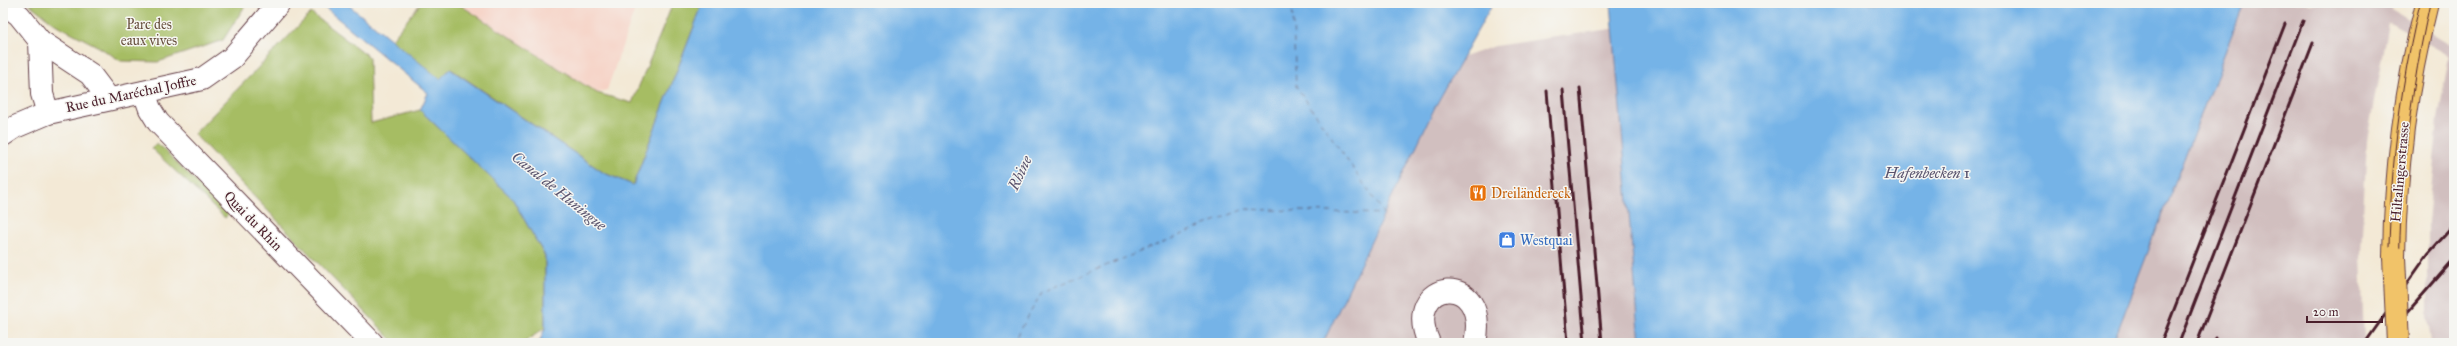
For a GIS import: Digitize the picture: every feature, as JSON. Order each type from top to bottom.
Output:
[{"type":"main road","name":"Hiltalingerstrasse","points":[[2398,343],[2394,256],[2397,183],[2407,99],[2427,3]]},
{"type":"street","points":[[3,3],[19,15],[40,41],[90,74],[109,99]]},
{"type":"street","name":"Rue du Maréchal Joffre","points":[[3,135],[15,127],[48,113],[202,79],[232,58],[279,3]]},
{"type":"street","points":[[40,41],[42,94],[48,113]]},
{"type":"street","name":"Quai du Rhin","points":[[144,92],[150,109],[158,122],[372,343]]},
{"type":"street","points":[[1429,343],[1423,327],[1424,308],[1429,300],[1446,291],[1456,291],[1472,302],[1476,310],[1477,320],[1475,343]]},
{"type":"shaded area","points":[[463,3],[637,3],[607,90],[597,93],[461,5]]},
{"type":"shaded area","points":[[1988,3],[2454,3],[2454,343],[2431,343],[2428,315],[2428,222],[2438,119],[2449,56],[2388,22],[2367,141],[2361,252],[2364,343],[1323,343],[1435,107],[1461,58],[1495,46],[1611,29]]},
{"type":"green space","name":"Parc des eaux vives","points":[[28,3],[247,3],[223,40],[158,62],[121,61],[99,47],[55,24]]},
{"type":"green space","points":[[421,3],[457,3],[597,93],[632,103],[673,3],[703,3],[633,185],[604,173],[451,69],[440,80],[391,40]]},
{"type":"green space","points":[[311,13],[369,57],[371,123],[420,110],[512,198],[545,256],[545,328],[523,343],[395,343],[194,134]]},
{"type":"green space","points":[[157,143],[229,214],[225,218],[151,148]]},
{"type":"water","points":[[319,3],[346,3],[440,79],[450,69],[604,173],[633,185],[703,3],[1493,3],[1435,107],[1323,343],[539,343],[545,328],[545,256],[512,198],[420,110],[428,93]]},
{"type":"water","name":"Hafenbecken 1","points":[[1611,3],[2244,3],[2113,343],[1640,343]]},
{"type":"pier","points":[[2393,3],[2454,3],[2454,28],[2450,44],[2392,9]]},
{"type":"ferry route","points":[[1292,3],[1296,86],[1384,213]]},
{"type":"ferry route","points":[[1013,343],[1042,292],[1244,209],[1384,214]]},
{"type":"tram line","points":[[2390,343],[2389,257],[2393,172],[2403,87],[2420,3]]},
{"type":"tram line","points":[[2401,343],[2399,257],[2404,172],[2414,87],[2430,3]]},
{"type":"railway","points":[[2179,343],[2303,21]]},
{"type":"railway","points":[[2161,343],[2285,24]]},
{"type":"railway","points":[[2197,343],[2313,43]]},
{"type":"railway","points":[[1580,88],[1602,343]]},
{"type":"railway","points":[[1563,90],[1585,343]]},
{"type":"railway","points":[[1547,91],[1568,343]]},
{"type":"railway","points":[[2365,343],[2428,254],[2454,225]]},
{"type":"railway","points":[[2386,343],[2398,323],[2454,259]]},
{"type":"railway","points":[[2214,343],[2216,338]]},
{"type":"place","name":"Dreiländereck","points":[[1478,193]]},
{"type":"place","name":"Westquai","points":[[1507,240]]},
{"type":"water label","name":"Rhine","points":[[1020,173]]},
{"type":"water label","name":"Canal de Huningue","points":[[559,191]]}]
